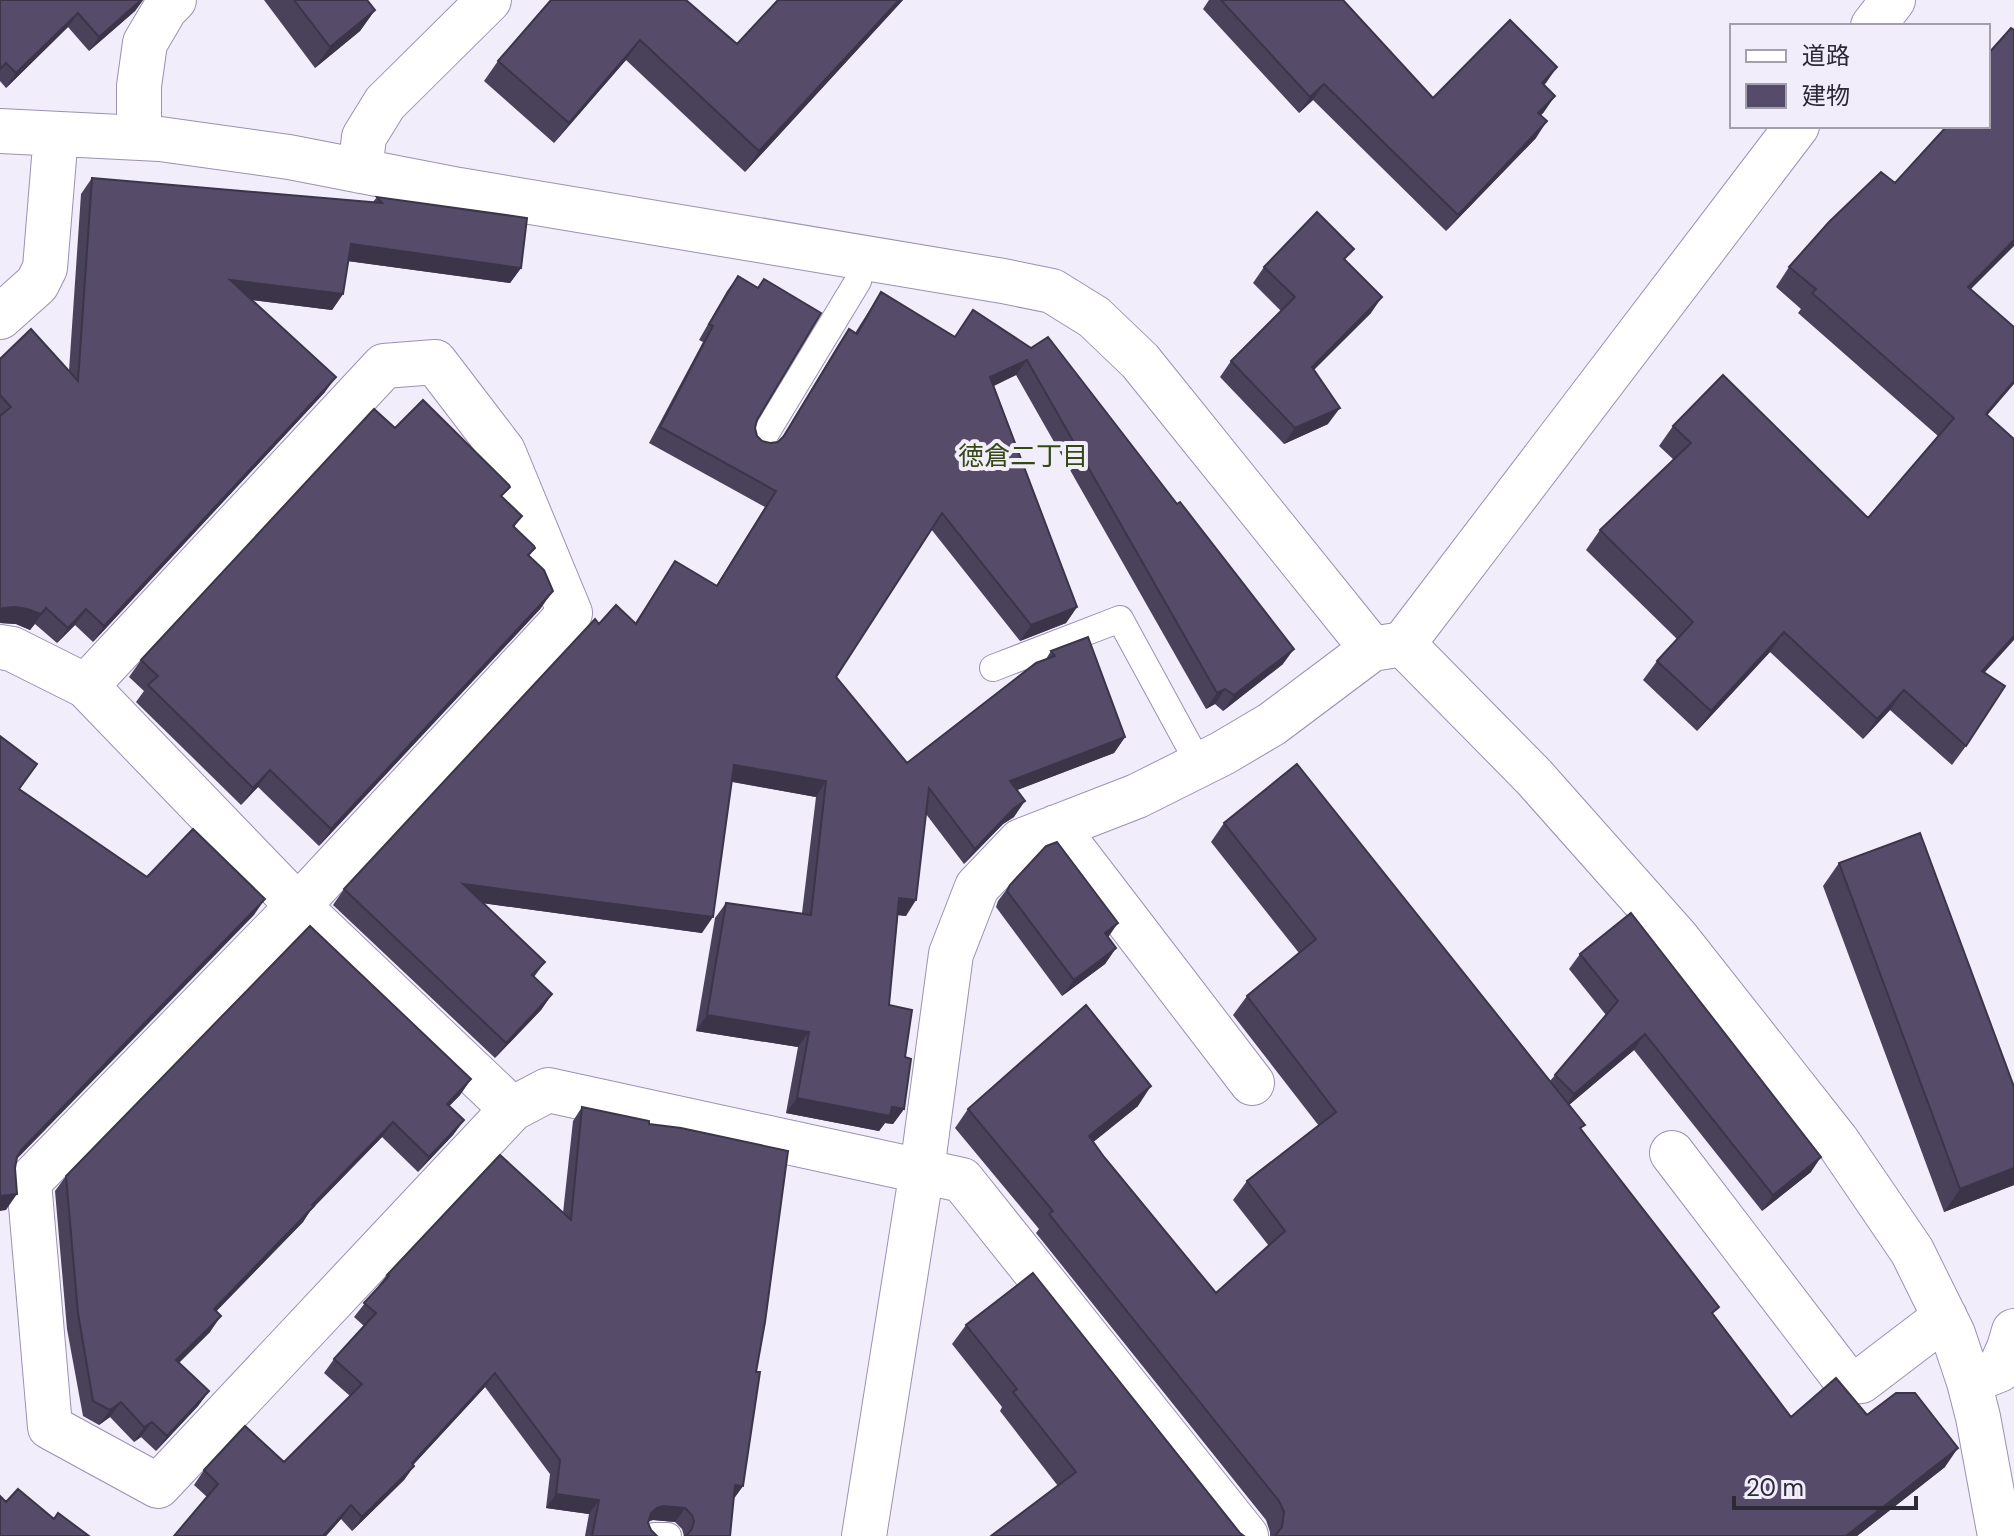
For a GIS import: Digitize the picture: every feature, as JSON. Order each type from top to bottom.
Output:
[{"type":"street","points":[[139,138],[139,86],[145,43],[165,9],[174,0]]},
{"type":"street","points":[[360,171],[364,137],[385,103],[489,0]]},
{"type":"street","points":[[1875,24],[1893,0]]},
{"type":"street","points":[[864,1536],[922,1170],[951,954],[977,887],[1021,841],[1137,796],[1199,764],[1272,724],[1388,647],[1795,128]]},
{"type":"street","points":[[0,131],[160,139],[289,157],[537,203],[1052,291],[1094,317],[1140,361],[1388,647],[1534,777],[1677,938],[1837,1141],[1912,1251],[1953,1334],[1978,1417],[2000,1536]]},
{"type":"street","points":[[0,317],[37,284],[45,268],[56,134]]},
{"type":"street","points":[[86,686],[384,366],[435,362],[503,451],[570,613],[298,906],[29,1182],[50,1427],[158,1486],[512,1109],[548,1090],[962,1180],[1246,1536]]},
{"type":"street","points":[[0,647],[12,649],[86,686],[298,906],[512,1109]]},
{"type":"street","points":[[1056,827],[1252,1083]]},
{"type":"street","points":[[1672,1153],[1847,1382],[1861,1381],[1945,1317]]},
{"type":"street","points":[[1969,1382],[1999,1370],[2014,1331]]},
{"type":"lane","points":[[760,443],[858,281],[864,259]]},
{"type":"lane","points":[[993,668],[1120,619],[1199,764]]},
{"type":"lane","points":[[654,1536],[668,1536]]},
{"type":"building","points":[[0,0],[141,0],[99,37],[78,13],[16,73],[6,63],[0,69]]},
{"type":"building","points":[[294,0],[367,0],[375,10],[330,47]]},
{"type":"building","points":[[551,0],[686,0],[737,44],[778,0],[899,0],[759,151],[640,40],[569,123],[498,61]]},
{"type":"building","points":[[1221,0],[1343,0],[1433,98],[1510,20],[1557,67],[1542,83],[1555,96],[1538,113],[1547,121],[1458,215],[1324,84],[1310,97]]},
{"type":"building","points":[[2011,28],[2014,30],[2014,240],[1968,287],[2014,327],[2014,381],[1986,414],[2014,439],[2014,636],[1982,671],[2005,686],[1966,746],[1904,690],[1877,719],[1784,632],[1711,711],[1657,661],[1693,622],[1600,530],[1691,443],[1673,426],[1723,375],[1868,518],[1954,418],[1812,293],[1816,289],[1789,267],[1829,222],[1881,172],[1895,183],[1945,128],[1990,128],[1990,52]]},
{"type":"building","points":[[92,178],[382,203],[377,197],[527,218],[521,268],[351,244],[343,294],[230,280],[336,377],[104,626],[86,609],[68,628],[46,608],[41,614],[15,607],[0,610],[0,416],[11,407],[0,395],[0,359],[31,329],[78,381]]},
{"type":"building","points":[[1317,212],[1354,249],[1344,259],[1382,297],[1312,367],[1340,408],[1295,428],[1231,361],[1295,297],[1264,267]]},
{"type":"building","points":[[738,276],[758,288],[764,279],[821,313],[757,420],[755,428],[762,441],[778,442],[784,436],[849,329],[857,334],[881,292],[955,337],[973,310],[1031,348],[1048,337],[1294,649],[1234,695],[1225,689],[1217,693],[1027,360],[990,377],[1077,607],[1031,625],[942,513],[836,677],[907,763],[1036,663],[1055,656],[1051,651],[1088,637],[1125,737],[1010,781],[1025,801],[1014,808],[975,849],[929,788],[916,900],[899,898],[889,1005],[912,1010],[905,1057],[911,1059],[904,1109],[892,1107],[890,1116],[797,1098],[809,1032],[707,1015],[726,903],[811,915],[826,781],[734,765],[713,917],[463,884],[545,962],[532,975],[552,994],[506,1043],[344,889],[595,619],[599,624],[616,605],[636,624],[675,561],[717,586],[776,491],[660,427],[713,326],[709,324]]},
{"type":"building","points":[[423,400],[509,485],[501,496],[522,516],[513,526],[534,546],[528,555],[544,570],[553,591],[331,829],[270,770],[253,788],[148,685],[158,676],[141,660],[374,409],[395,428]]},
{"type":"building","points":[[0,736],[37,764],[19,789],[147,877],[193,829],[265,899],[22,1149],[15,1168],[17,1194],[0,1196]]},
{"type":"building","points":[[1297,764],[1585,1125],[1580,1128],[1719,1307],[1712,1313],[1791,1417],[1836,1378],[1867,1415],[1896,1393],[1915,1393],[1958,1448],[1846,1536],[1275,1536],[1282,1527],[1284,1512],[1279,1501],[1049,1214],[1053,1211],[968,1109],[1086,1005],[1151,1086],[1089,1136],[1216,1293],[1285,1231],[1247,1181],[1336,1112],[1247,996],[1316,939],[1224,823]]},
{"type":"building","points":[[1920,833],[2014,1087],[2014,1168],[1960,1189],[1839,863]]},
{"type":"building","points":[[1057,842],[1118,923],[1105,933],[1116,948],[1074,980],[1007,891],[1046,846]]},
{"type":"building","points":[[1631,913],[1821,1157],[1773,1195],[1645,1034],[1574,1094],[1555,1075],[1618,1001],[1580,954]]},
{"type":"building","points":[[310,926],[471,1079],[447,1104],[464,1120],[429,1157],[393,1122],[214,1309],[221,1316],[176,1360],[209,1391],[167,1436],[152,1422],[144,1427],[121,1402],[110,1410],[93,1401],[78,1313],[66,1176]]},
{"type":"building","points":[[582,1107],[649,1121],[649,1124],[788,1151],[743,1486],[735,1485],[730,1536],[684,1536],[692,1529],[692,1515],[685,1508],[663,1506],[651,1513],[648,1523],[657,1536],[592,1536],[599,1500],[556,1494],[560,1460],[495,1373],[412,1463],[414,1466],[362,1517],[351,1505],[323,1536],[174,1536],[218,1484],[204,1470],[245,1426],[284,1462],[362,1384],[334,1359],[376,1313],[364,1303],[500,1155],[571,1220]]},
{"type":"building","points":[[1033,1273],[1244,1536],[991,1536],[1076,1472],[1013,1392],[1017,1389],[966,1325]]},
{"type":"building","points":[[18,1489],[54,1519],[58,1513],[89,1536],[0,1536],[0,1496],[6,1502]]},
{"type":"district","name":"徳倉二丁目","points":[[1023,456]]}]
